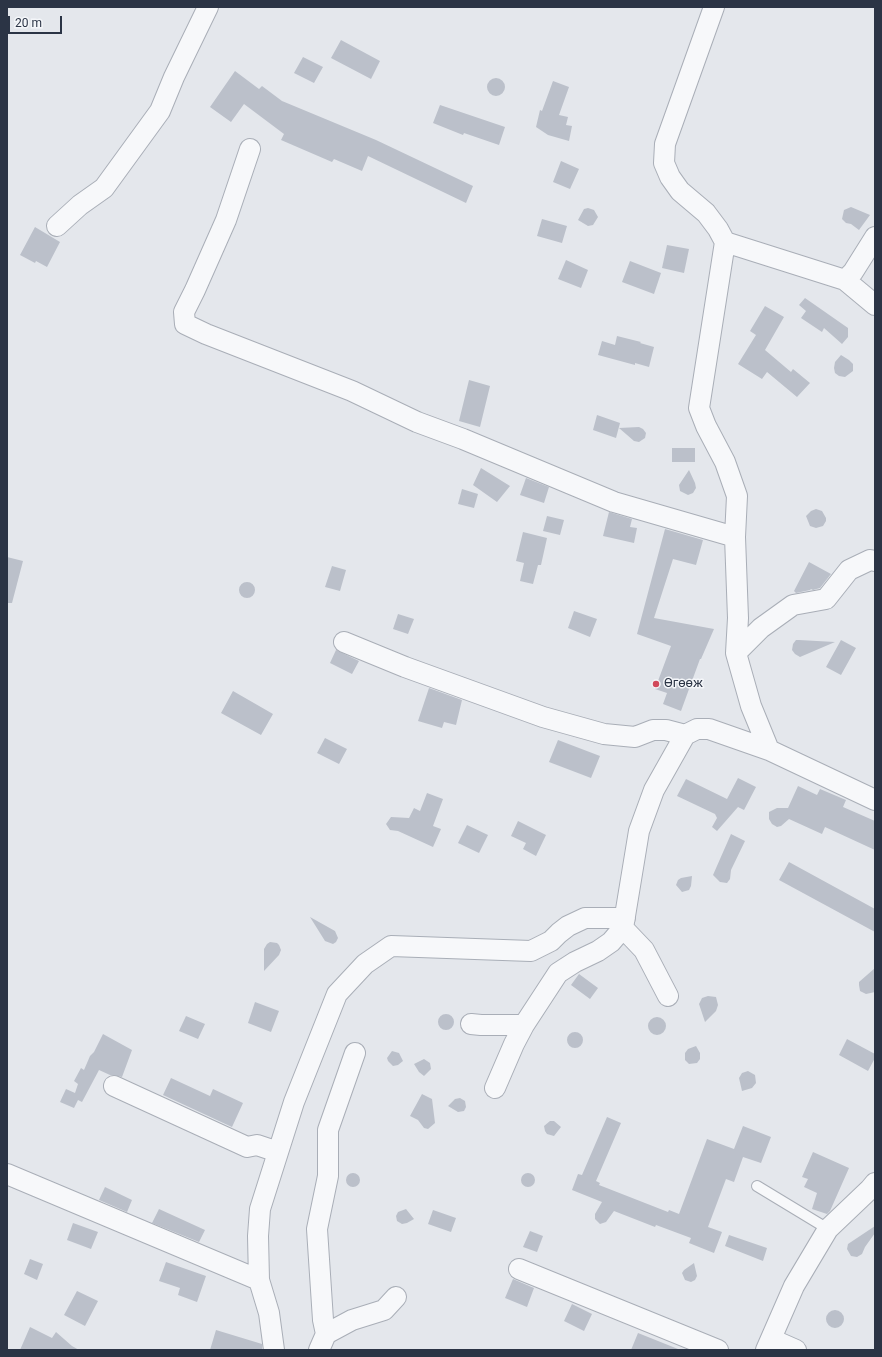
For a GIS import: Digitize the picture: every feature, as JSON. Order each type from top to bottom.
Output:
[{"type":"street","points":[[57,226],[80,205],[104,188],[160,111],[174,77],[208,7]]},
{"type":"street","points":[[714,7],[665,144],[664,163],[670,176],[680,191],[706,213],[718,229],[725,242],[699,408],[706,426],[725,462],[737,496],[735,537],[738,618],[736,653],[751,706],[769,750]]},
{"type":"street","points":[[250,149],[226,220],[184,312],[185,324],[206,334],[352,391],[418,422],[614,502],[735,537]]},
{"type":"street","points":[[845,280],[875,237]]},
{"type":"street","points":[[725,242],[845,280],[875,306]]},
{"type":"street","points":[[736,653],[761,628],[793,605],[826,599],[849,570],[870,560],[875,561]]},
{"type":"street","points":[[344,642],[405,667],[543,717],[604,734],[635,736],[653,730],[666,730],[685,735]]},
{"type":"street","points":[[495,1088],[524,1025],[558,973],[575,962],[598,951],[611,942],[624,923],[639,830],[654,790],[685,735],[697,729],[709,729],[769,750],[875,800]]},
{"type":"street","points":[[274,1350],[269,1313],[260,1280],[258,1236],[260,1209],[294,1102],[337,994],[365,964],[391,946],[532,951],[551,941],[568,926],[585,918],[624,923],[644,950],[668,996]]},
{"type":"street","points":[[471,1024],[524,1025]]},
{"type":"street","points":[[323,1342],[317,1229],[328,1176],[328,1130],[355,1053]]},
{"type":"street","points":[[114,1086],[246,1147],[257,1145],[278,1152]]},
{"type":"street","points":[[7,1174],[260,1280]]},
{"type":"street","points":[[796,1350],[768,1345],[794,1286],[828,1229],[875,1183]]},
{"type":"street","points":[[518,1269],[718,1350]]},
{"type":"street","points":[[323,1342],[352,1320],[384,1310],[396,1297]]},
{"type":"lane","points":[[757,1186],[828,1229]]},
{"type":"building","points":[[341,40],[380,61],[371,79],[331,58]]},
{"type":"building","points":[[303,57],[323,67],[314,83],[294,73]]},
{"type":"building","points":[[235,71],[259,89],[262,86],[282,101],[376,140],[473,186],[466,203],[368,156],[362,171],[334,159],[332,162],[281,140],[284,134],[244,104],[231,122],[210,107]]},
{"type":"building","points":[[492,78],[500,78],[505,83],[503,94],[500,96],[492,96],[487,91],[487,83]]},
{"type":"building","points":[[553,81],[569,87],[559,115],[568,117],[566,125],[572,126],[569,141],[548,135],[536,127],[540,110],[542,111]]},
{"type":"building","points":[[440,105],[505,127],[499,145],[464,133],[463,135],[433,123]]},
{"type":"building","points":[[561,161],[579,169],[570,189],[553,182]]},
{"type":"building","points":[[851,207],[870,215],[859,230],[842,219],[844,210]]},
{"type":"building","points":[[588,208],[594,210],[598,217],[593,225],[588,226],[578,220],[584,209]]},
{"type":"building","points":[[542,219],[567,226],[562,243],[537,236]]},
{"type":"building","points":[[35,227],[60,242],[47,267],[36,261],[35,263],[20,255]]},
{"type":"building","points":[[667,245],[689,249],[684,273],[662,268]]},
{"type":"building","points":[[566,260],[588,270],[581,288],[558,279]]},
{"type":"building","points":[[630,261],[661,273],[654,294],[622,282]]},
{"type":"building","points":[[805,298],[848,328],[848,337],[842,344],[824,328],[822,332],[801,318],[806,311],[799,305]]},
{"type":"building","points":[[765,306],[784,317],[765,350],[791,372],[793,369],[810,383],[797,397],[767,372],[762,379],[738,364],[756,335],[750,331]]},
{"type":"building","points":[[617,336],[654,347],[649,367],[635,363],[635,365],[598,355],[602,341],[615,345]]},
{"type":"building","points":[[841,355],[853,364],[853,371],[845,377],[839,376],[835,373],[834,368],[835,362]]},
{"type":"building","points":[[469,380],[490,386],[480,427],[459,421]]},
{"type":"building","points":[[597,415],[620,423],[616,438],[593,430]]},
{"type":"building","points":[[639,427],[646,433],[645,438],[639,442],[634,441],[619,428]]},
{"type":"building","points":[[672,448],[695,448],[695,462],[672,462]]},
{"type":"building","points":[[481,468],[510,486],[497,502],[473,485]]},
{"type":"building","points":[[689,470],[696,488],[693,493],[688,495],[680,491],[679,485]]},
{"type":"building","points":[[526,478],[549,487],[544,503],[520,495]]},
{"type":"building","points":[[462,489],[478,494],[474,508],[458,504]]},
{"type":"building","points":[[816,509],[822,511],[826,521],[823,526],[816,528],[810,526],[806,516],[811,511]]},
{"type":"building","points":[[609,512],[632,519],[630,527],[637,528],[634,543],[603,536]]},
{"type":"building","points":[[547,516],[564,520],[560,535],[543,531]]},
{"type":"building","points":[[665,529],[703,540],[696,565],[673,559],[654,618],[714,629],[700,659],[681,711],[663,704],[667,693],[655,689],[671,646],[637,634]]},
{"type":"building","points":[[523,532],[547,538],[541,565],[538,565],[533,584],[520,581],[524,563],[516,561]]},
{"type":"building","points":[[7,557],[23,561],[12,603],[7,603]]},
{"type":"building","points":[[809,562],[831,574],[820,588],[796,593],[794,591]]},
{"type":"building","points":[[332,566],[346,570],[340,591],[325,587]]},
{"type":"building","points":[[247,582],[253,584],[255,590],[253,596],[247,598],[241,596],[239,590],[241,584]]},
{"type":"building","points":[[574,611],[597,619],[590,637],[568,628]]},
{"type":"building","points":[[398,614],[414,619],[408,634],[393,629]]},
{"type":"building","points":[[796,640],[835,642],[800,657],[792,650],[793,644]]},
{"type":"building","points":[[841,640],[856,648],[841,675],[826,667]]},
{"type":"building","points":[[336,650],[359,661],[352,674],[330,663]]},
{"type":"building","points":[[429,688],[462,700],[456,725],[444,722],[442,728],[418,721]]},
{"type":"building","points":[[233,691],[273,714],[261,735],[221,713]]},
{"type":"building","points":[[325,738],[347,749],[339,764],[317,753]]},
{"type":"building","points":[[558,740],[600,756],[591,778],[549,762]]},
{"type":"building","points":[[738,778],[756,787],[744,810],[738,807],[717,831],[712,827],[717,818],[715,814],[677,796],[686,779],[727,799]]},
{"type":"building","points":[[798,786],[817,795],[820,789],[846,800],[843,807],[875,821],[875,850],[825,827],[822,834],[789,819],[781,826],[777,827],[772,824],[769,819],[769,812],[777,808],[788,808]]},
{"type":"building","points":[[427,793],[443,799],[433,826],[441,829],[433,847],[398,831],[390,830],[386,824],[391,817],[409,818],[414,808],[420,811]]},
{"type":"building","points":[[518,821],[546,835],[536,856],[523,849],[526,843],[511,836]]},
{"type":"building","points":[[467,825],[488,835],[479,853],[458,843]]},
{"type":"building","points":[[731,834],[745,841],[731,870],[730,879],[727,883],[720,882],[713,875]]},
{"type":"building","points":[[789,862],[875,909],[875,932],[779,880]]},
{"type":"building","points":[[692,876],[689,890],[682,892],[676,885],[678,880]]},
{"type":"building","points":[[310,917],[335,931],[338,938],[336,942],[333,944],[325,941]]},
{"type":"building","points":[[270,942],[277,943],[281,950],[279,955],[264,971],[264,949]]},
{"type":"building","points":[[875,968],[875,992],[866,994],[860,991],[859,982]]},
{"type":"building","points":[[579,974],[598,988],[590,999],[571,985]]},
{"type":"building","points":[[708,996],[716,997],[718,1005],[716,1011],[705,1022],[699,1004],[702,998]]},
{"type":"building","points":[[255,1002],[279,1011],[271,1032],[248,1023]]},
{"type":"building","points":[[446,1014],[452,1016],[454,1022],[452,1028],[446,1030],[440,1028],[438,1022],[440,1016]]},
{"type":"building","points":[[186,1016],[205,1024],[198,1039],[179,1031]]},
{"type":"building","points":[[657,1017],[663,1020],[666,1026],[663,1032],[657,1035],[651,1032],[648,1026],[651,1020]]},
{"type":"building","points":[[575,1032],[581,1034],[583,1040],[581,1046],[575,1048],[569,1046],[567,1040],[569,1034]]},
{"type":"building","points":[[103,1034],[132,1050],[122,1077],[110,1075],[99,1070],[82,1102],[78,1100],[74,1108],[60,1102],[66,1089],[75,1093],[78,1084],[74,1081],[81,1068],[84,1070],[90,1056],[94,1052]]},
{"type":"building","points":[[847,1039],[875,1054],[875,1058],[868,1071],[839,1055]]},
{"type":"building","points":[[696,1046],[700,1053],[700,1059],[697,1063],[689,1064],[685,1060],[685,1053],[688,1049]]},
{"type":"building","points":[[392,1051],[399,1053],[403,1061],[398,1065],[393,1066],[388,1061],[387,1058]]},
{"type":"building","points":[[424,1059],[430,1063],[431,1069],[424,1076],[419,1072],[414,1064]]},
{"type":"building","points":[[748,1071],[755,1075],[756,1083],[752,1088],[742,1091],[739,1078],[742,1073]]},
{"type":"building","points":[[171,1078],[210,1096],[213,1089],[243,1103],[232,1127],[163,1095]]},
{"type":"building","points":[[422,1094],[432,1099],[435,1123],[428,1129],[424,1128],[418,1120],[410,1116]]},
{"type":"building","points":[[460,1098],[465,1101],[466,1107],[464,1111],[458,1112],[448,1106],[455,1099]]},
{"type":"building","points":[[607,1117],[621,1123],[596,1181],[600,1183],[599,1185],[668,1212],[669,1210],[679,1214],[707,1139],[734,1149],[743,1126],[771,1137],[761,1163],[743,1157],[734,1182],[726,1179],[708,1227],[722,1232],[714,1253],[689,1243],[691,1238],[656,1225],[655,1227],[614,1211],[606,1222],[600,1224],[595,1219],[595,1214],[602,1202],[572,1190],[578,1174],[582,1175]]},
{"type":"building","points":[[550,1121],[554,1121],[561,1127],[554,1136],[547,1134],[545,1131],[544,1126]]},
{"type":"building","points":[[813,1152],[849,1168],[830,1211],[827,1214],[812,1209],[817,1193],[804,1187],[808,1179],[802,1177]]},
{"type":"building","points":[[350,1173],[356,1173],[360,1177],[360,1183],[356,1187],[350,1187],[346,1183],[346,1177]]},
{"type":"building","points":[[525,1173],[531,1173],[535,1177],[535,1183],[531,1187],[525,1187],[521,1183],[521,1177]]},
{"type":"building","points":[[105,1187],[132,1200],[127,1212],[99,1200]]},
{"type":"building","points":[[159,1209],[205,1230],[199,1242],[152,1223]]},
{"type":"building","points":[[406,1209],[414,1219],[402,1224],[397,1221],[396,1216],[398,1212]]},
{"type":"building","points":[[433,1210],[456,1218],[451,1232],[428,1224]]},
{"type":"building","points":[[73,1223],[98,1232],[91,1249],[67,1240]]},
{"type":"building","points":[[875,1226],[875,1233],[862,1254],[857,1257],[851,1256],[847,1249],[848,1244]]},
{"type":"building","points":[[530,1231],[543,1236],[537,1252],[523,1247]]},
{"type":"building","points":[[729,1235],[767,1248],[763,1261],[725,1246]]},
{"type":"building","points":[[30,1259],[43,1264],[37,1280],[24,1274]]},
{"type":"building","points":[[166,1262],[206,1276],[197,1302],[178,1295],[180,1288],[159,1281]]},
{"type":"building","points":[[694,1263],[697,1276],[695,1280],[691,1282],[685,1280],[682,1273]]},
{"type":"building","points":[[513,1279],[534,1288],[527,1307],[505,1298]]},
{"type":"building","points":[[77,1291],[98,1301],[85,1326],[64,1315]]},
{"type":"building","points":[[572,1304],[592,1314],[584,1331],[564,1321]]},
{"type":"building","points":[[835,1310],[841,1313],[844,1319],[841,1325],[835,1328],[829,1325],[826,1319],[829,1313]]},
{"type":"building","points":[[30,1327],[52,1338],[56,1332],[79,1350],[20,1350]]},
{"type":"building","points":[[216,1330],[262,1344],[262,1350],[210,1350]]},
{"type":"building","points":[[638,1333],[678,1349],[678,1350],[631,1350]]},
{"type":"place","name":"Өгөөж","points":[[656,684]]}]
